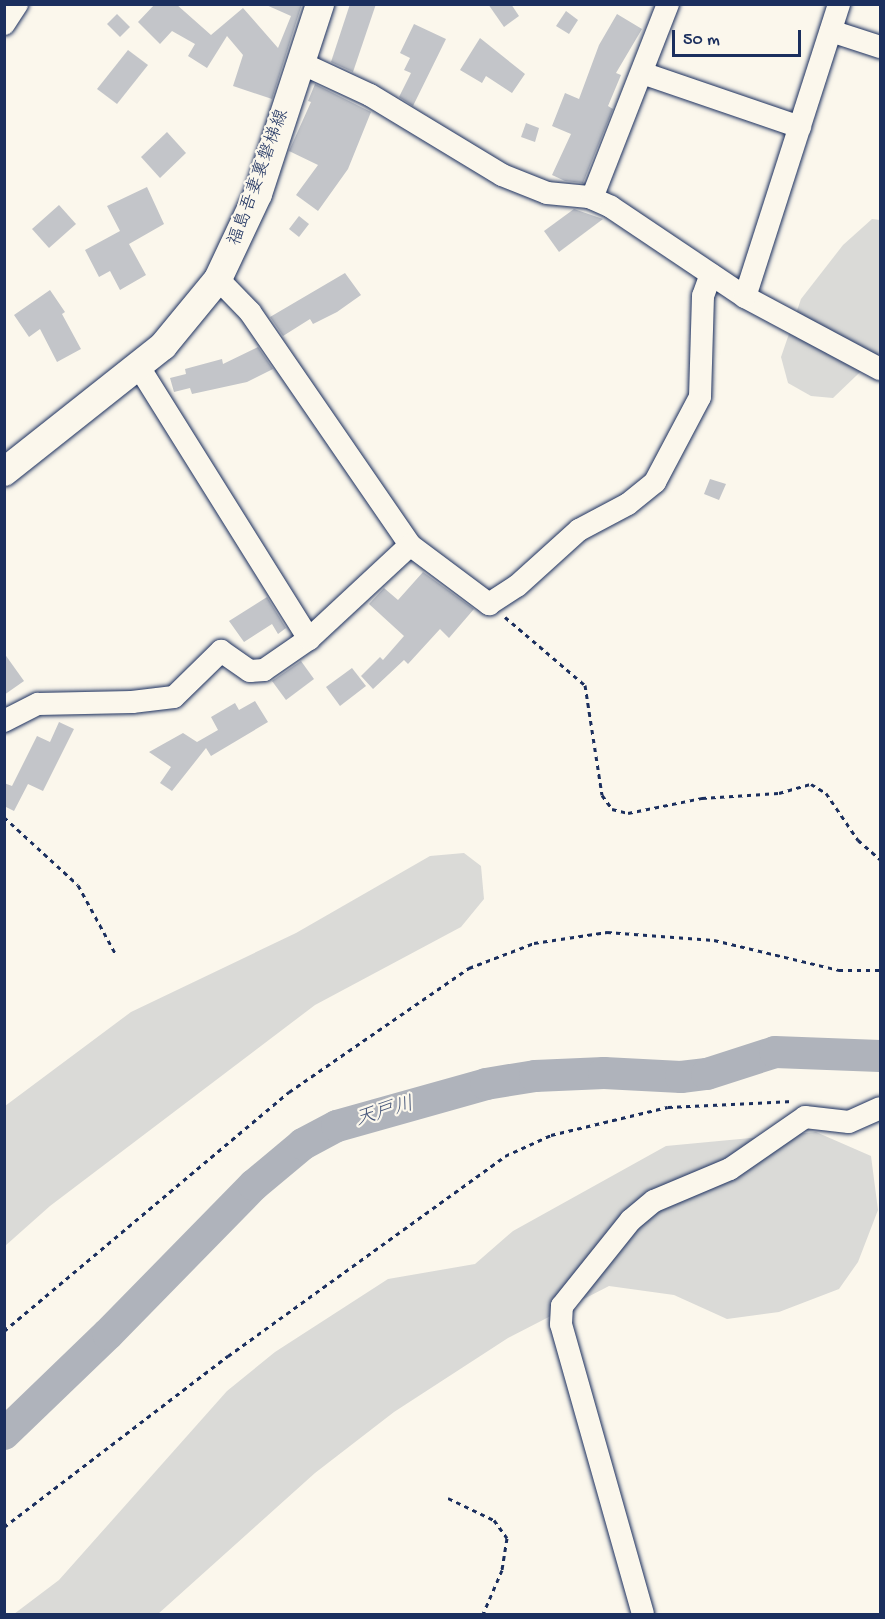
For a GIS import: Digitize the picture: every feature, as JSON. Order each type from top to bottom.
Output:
[{"type":"main road","name":"福島吾妻裏磐梯線","points":[[4,472],[139,367],[194,313],[218,279],[258,194],[320,4]]},
{"type":"street","points":[[4,24],[17,4]]},
{"type":"street","points":[[592,198],[668,4]]},
{"type":"street","points":[[745,297],[839,4]]},
{"type":"street","points":[[831,31],[880,47]]},
{"type":"street","points":[[301,63],[370,95],[502,175],[547,193],[592,198],[745,297],[880,369]]},
{"type":"street","points":[[642,73],[800,127]]},
{"type":"street","points":[[218,279],[250,312],[410,545],[489,604],[517,586],[579,530],[628,504],[655,482],[700,397],[703,296],[711,274]]},
{"type":"street","points":[[139,367],[309,639]]},
{"type":"street","points":[[4,721],[38,704],[132,702],[174,697],[221,651],[257,673],[309,639],[410,545]]},
{"type":"street","points":[[643,1614],[561,1324],[562,1306],[631,1220],[654,1201],[730,1169],[805,1117],[849,1122],[880,1108]]},
{"type":"path","points":[[489,604],[585,685],[602,795],[612,809],[628,813],[702,798],[779,793],[811,784],[826,794],[858,840],[880,858]]},
{"type":"path","points":[[4,817],[78,885],[115,953]]},
{"type":"path","points":[[4,1330],[289,1092],[470,968],[534,943],[607,932],[714,940],[839,970],[880,970]]},
{"type":"path","points":[[4,1527],[247,1342],[505,1156],[551,1135],[668,1107],[798,1101]]},
{"type":"path","points":[[448,1498],[494,1520],[507,1538],[502,1570],[483,1614]]},
{"type":"shaded area","points":[[872,219],[880,220],[880,353],[833,398],[811,396],[788,383],[781,357],[801,299],[843,245]]},
{"type":"shaded area","points":[[464,853],[481,866],[484,899],[461,927],[315,1005],[50,1206],[5,1246],[5,1106],[131,1012],[296,933],[430,856]]},
{"type":"shaded area","points":[[816,1132],[871,1156],[878,1210],[858,1262],[839,1289],[779,1312],[727,1319],[674,1295],[609,1286],[508,1338],[394,1412],[315,1473],[158,1614],[14,1614],[59,1580],[227,1391],[275,1352],[388,1279],[475,1264],[513,1231],[666,1146]]},
{"type":"building","points":[[155,4],[176,4],[211,35],[243,8],[278,48],[291,16],[264,4],[302,4],[272,99],[233,86],[243,55],[227,36],[207,68],[188,56],[195,44],[172,31],[160,44],[138,22]]},
{"type":"building","points":[[350,4],[376,4],[353,72],[331,62]]},
{"type":"building","points":[[488,4],[511,4],[519,16],[504,27]]},
{"type":"building","points":[[566,11],[578,20],[569,34],[556,26]]},
{"type":"building","points":[[117,14],[130,27],[120,37],[107,24]]},
{"type":"building","points":[[617,14],[642,29],[616,73],[621,75],[608,106],[613,109],[583,183],[565,181],[552,175],[571,134],[552,126],[565,93],[579,99],[599,45]]},
{"type":"building","points":[[414,24],[446,39],[413,106],[399,97],[411,73],[404,70],[410,58],[400,53]]},
{"type":"building","points":[[480,38],[525,74],[512,93],[486,76],[482,83],[460,70]]},
{"type":"building","points":[[128,50],[148,65],[117,104],[97,89]]},
{"type":"building","points":[[315,84],[371,112],[348,169],[318,211],[296,195],[318,165],[289,151],[311,102],[308,101]]},
{"type":"building","points":[[526,123],[539,128],[535,142],[521,137]]},
{"type":"building","points":[[167,132],[186,153],[160,178],[141,157]]},
{"type":"building","points":[[147,187],[164,224],[129,244],[146,275],[120,290],[110,271],[99,277],[85,250],[120,231],[107,206]]},
{"type":"building","points":[[59,205],[76,224],[49,248],[32,229]]},
{"type":"building","points":[[574,209],[603,219],[559,252],[544,231]]},
{"type":"building","points":[[299,216],[309,224],[299,237],[289,229]]},
{"type":"building","points":[[345,273],[361,295],[337,312],[313,324],[310,319],[283,336],[270,317]]},
{"type":"building","points":[[50,290],[65,312],[62,314],[81,349],[57,362],[40,329],[29,337],[14,315]]},
{"type":"building","points":[[258,347],[273,369],[247,382],[192,394],[190,388],[174,392],[170,378],[186,374],[185,369],[222,359],[223,364]]},
{"type":"building","points":[[710,479],[726,484],[719,500],[704,494]]},
{"type":"building","points":[[423,572],[474,609],[449,638],[440,629],[408,664],[404,660],[373,689],[361,676],[380,657],[383,660],[404,636],[369,604],[384,588],[398,600]]},
{"type":"building","points":[[267,597],[286,628],[278,634],[272,624],[244,642],[229,621]]},
{"type":"building","points":[[4,653],[24,681],[4,695]]},
{"type":"building","points":[[301,661],[314,679],[286,700],[272,681]]},
{"type":"building","points":[[352,668],[366,686],[340,706],[326,687]]},
{"type":"building","points":[[255,701],[268,722],[211,756],[206,748],[172,791],[160,783],[171,767],[149,752],[183,733],[197,742],[218,730],[211,717],[235,703],[239,710]]},
{"type":"building","points":[[59,722],[74,729],[43,791],[28,784],[14,811],[4,806],[4,783],[12,786],[37,736],[50,742]]},
{"type":"waterway","name":"天戸川","points":[[4,1434],[108,1334],[254,1185],[303,1144],[337,1126],[486,1084],[535,1076],[604,1073],[681,1077],[707,1074],[775,1052],[880,1056]]}]
